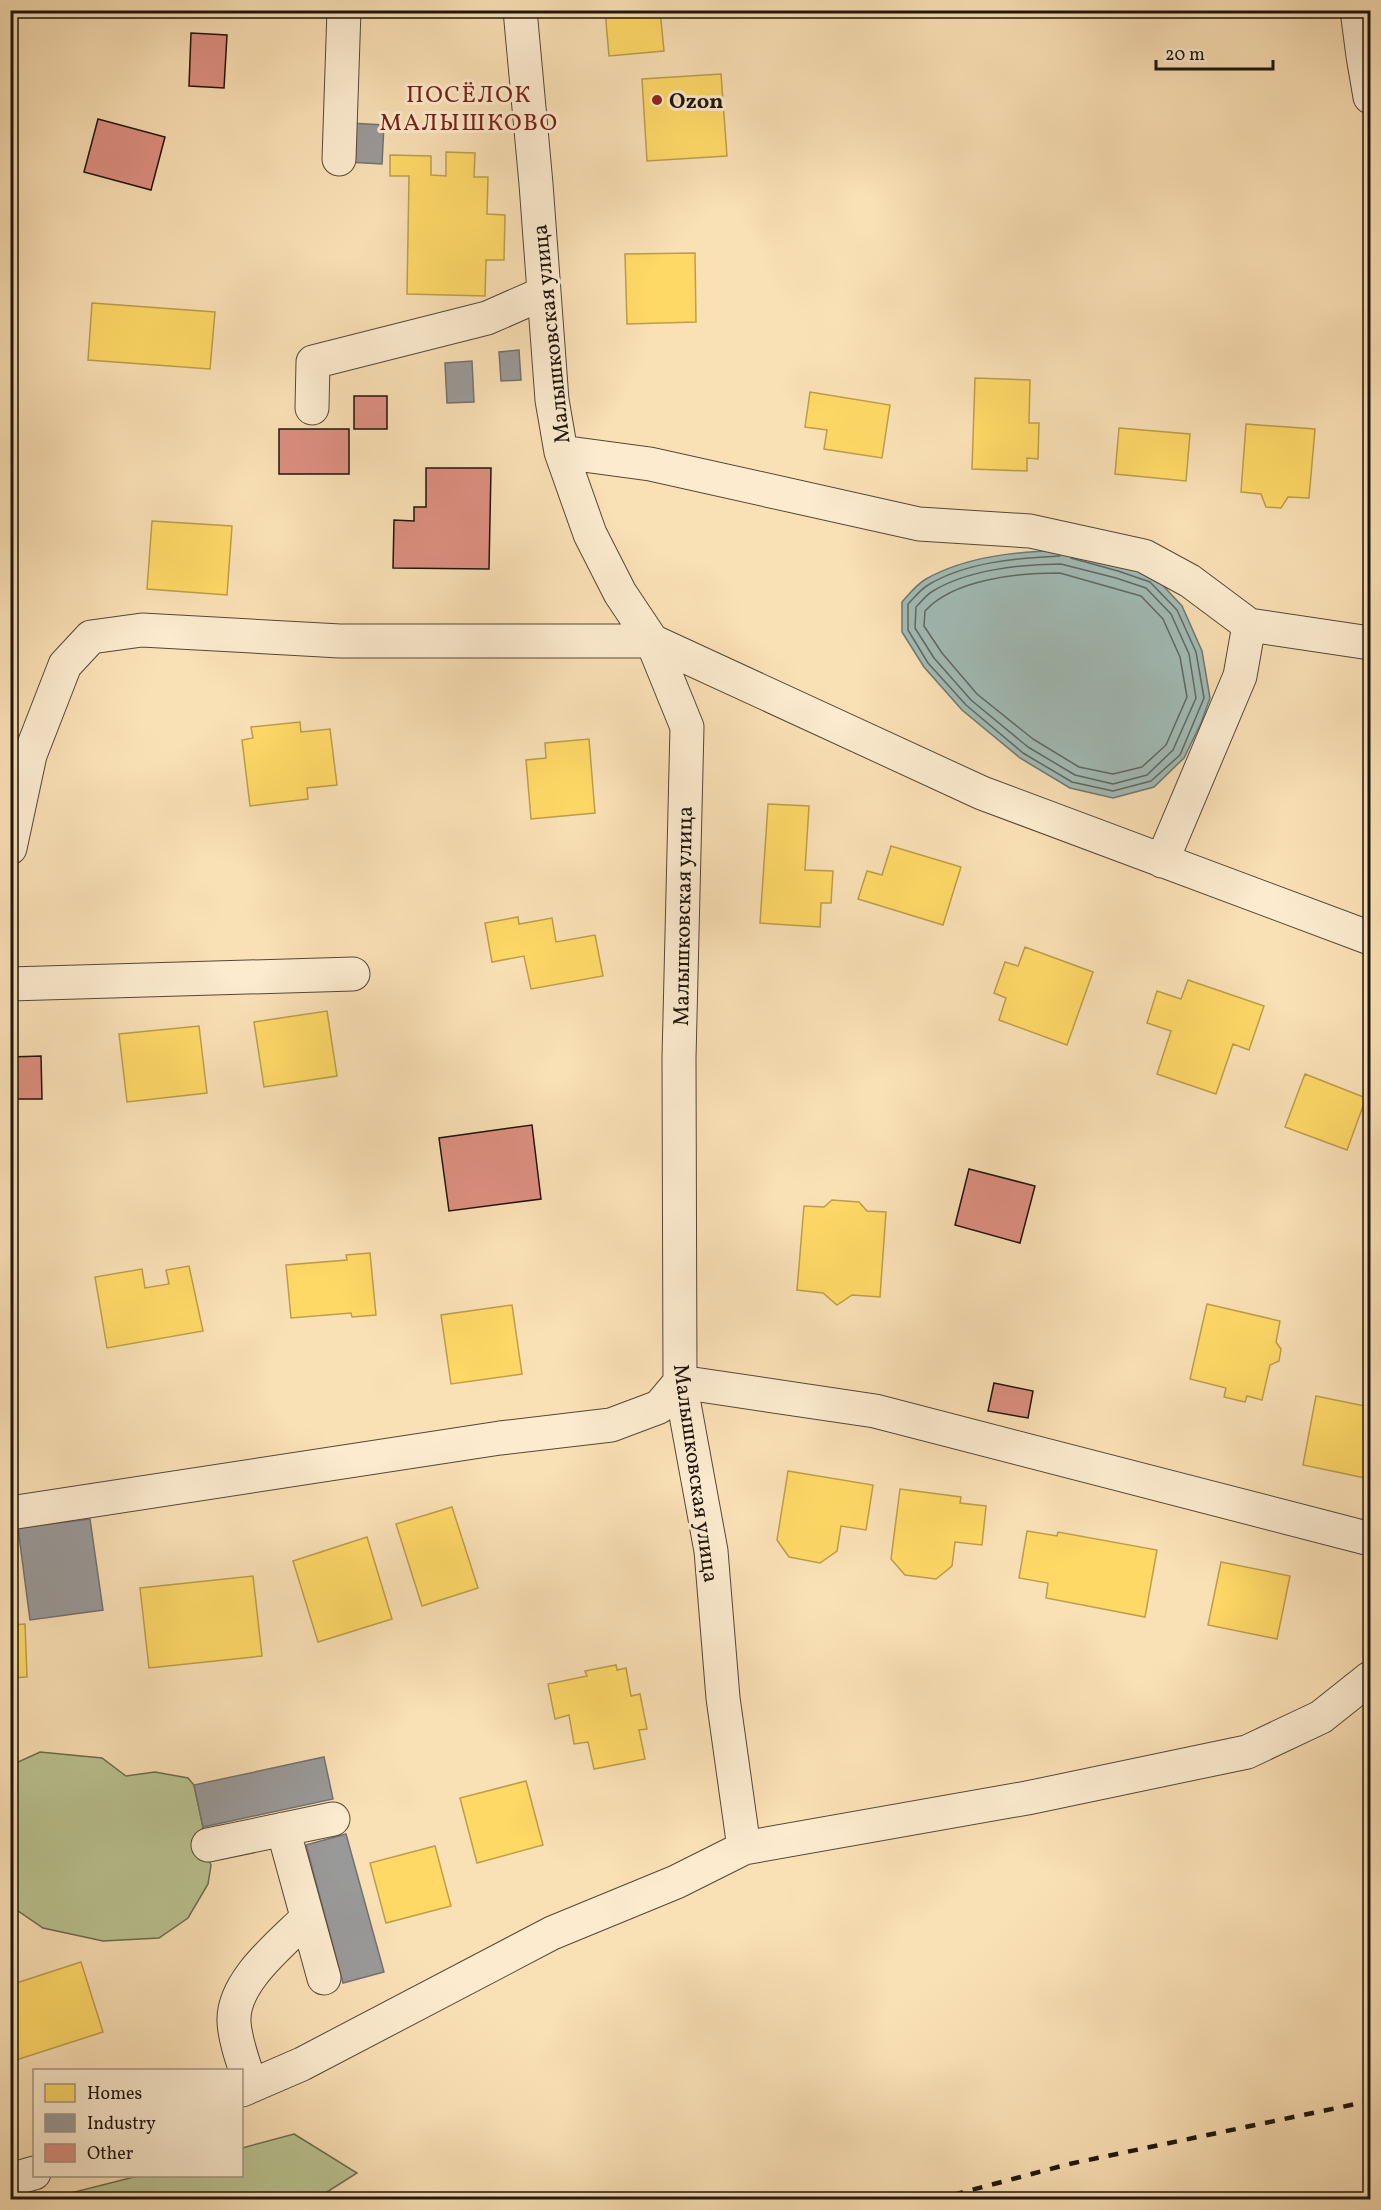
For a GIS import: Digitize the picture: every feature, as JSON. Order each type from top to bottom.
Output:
[{"type":"street","points":[[339,159],[344,10]]},
{"type":"street","name":"Малышковская улица","points":[[520,10],[552,400],[561,452],[590,534],[620,593],[652,641],[687,727],[679,1058],[680,1382],[711,1551],[723,1698],[744,1848]]},
{"type":"street","points":[[1357,10],[1367,55],[1371,97]]},
{"type":"street","points":[[312,408],[313,362],[487,318],[544,293]]},
{"type":"street","points":[[561,452],[650,464],[919,524],[1030,531],[1144,556],[1190,581],[1249,625],[1371,643]]},
{"type":"street","points":[[1162,861],[1240,676],[1249,625]]},
{"type":"street","points":[[10,848],[30,755],[65,665],[91,637],[142,630],[340,640],[652,641],[982,793],[1371,938]]},
{"type":"street","points":[[10,984],[353,974]]},
{"type":"street","points":[[10,1513],[500,1438],[611,1425],[658,1407],[680,1382],[875,1411],[1371,1539]]},
{"type":"street","points":[[243,2071],[246,2088],[302,2064],[552,1933],[676,1881],[744,1848],[1027,1798],[1247,1752],[1321,1717],[1371,1678]]},
{"type":"street","points":[[208,1845],[333,1819]]},
{"type":"street","points":[[283,1829],[324,1978]]},
{"type":"street","points":[[243,2069],[234,2021],[241,1991],[255,1970],[307,1918]]},
{"type":"street","points":[[10,2180],[33,2174]]},
{"type":"green space","points":[[40,1752],[102,1758],[126,1776],[155,1772],[188,1778],[194,1785],[203,1827],[200,1839],[211,1865],[208,1884],[188,1918],[159,1938],[103,1941],[43,1928],[11,1906],[10,1774],[18,1762]]},
{"type":"green space","points":[[294,2134],[357,2173],[316,2199],[47,2199],[134,2177],[243,2177],[243,2148]]},
{"type":"water","points":[[1062,550],[1154,576],[1182,606],[1202,651],[1210,698],[1184,758],[1154,787],[1113,798],[1070,788],[1020,758],[962,710],[924,667],[902,632],[902,602],[916,586],[941,571],[992,557]]},
{"type":"building: Homes","points":[[605,10],[660,10],[664,51],[609,56]]},
{"type":"building: Homes","points":[[721,74],[727,156],[647,161],[642,79]]},
{"type":"building: Homes","points":[[446,152],[475,153],[474,177],[488,177],[487,214],[505,215],[504,260],[486,260],[485,296],[407,294],[409,176],[390,176],[390,155],[431,156],[431,175],[446,176]]},
{"type":"building: Homes","points":[[695,253],[696,322],[627,324],[625,254]]},
{"type":"building: Homes","points":[[92,303],[215,312],[210,369],[88,360]]},
{"type":"building: Homes","points":[[975,378],[1030,380],[1029,423],[1039,423],[1038,459],[1027,458],[1027,471],[972,469]]},
{"type":"building: Homes","points":[[810,392],[890,405],[882,458],[824,449],[827,430],[805,427]]},
{"type":"building: Homes","points":[[1246,424],[1315,429],[1309,498],[1288,497],[1281,508],[1266,507],[1261,494],[1241,492]]},
{"type":"building: Homes","points":[[1119,428],[1190,434],[1186,481],[1115,474]]},
{"type":"building: Homes","points":[[152,521],[232,526],[227,595],[147,589]]},
{"type":"building: Homes","points":[[300,722],[301,732],[330,729],[337,785],[307,788],[308,799],[250,806],[242,740],[253,738],[251,727]]},
{"type":"building: Homes","points":[[589,739],[595,813],[531,819],[526,760],[546,758],[545,743]]},
{"type":"building: Homes","points":[[768,804],[809,806],[805,870],[833,871],[831,903],[821,903],[820,927],[760,923]]},
{"type":"building: Homes","points":[[891,846],[961,867],[943,925],[858,899],[867,871],[882,875]]},
{"type":"building: Homes","points":[[518,917],[519,924],[552,918],[556,942],[595,935],[603,976],[531,989],[524,956],[492,962],[485,923]]},
{"type":"building: Homes","points":[[1025,947],[1093,972],[1067,1045],[999,1020],[1006,998],[994,993],[1005,962],[1018,966]]},
{"type":"building: Homes","points":[[1188,980],[1264,1006],[1249,1050],[1233,1044],[1216,1094],[1157,1074],[1171,1031],[1147,1023],[1157,991],[1181,999]]},
{"type":"building: Homes","points":[[327,1011],[337,1076],[264,1087],[254,1022]]},
{"type":"building: Homes","points":[[199,1026],[207,1093],[127,1102],[119,1034]]},
{"type":"building: Homes","points":[[1305,1074],[1366,1098],[1347,1150],[1285,1127]]},
{"type":"building: Homes","points":[[832,1200],[859,1202],[867,1211],[886,1212],[880,1297],[852,1295],[837,1305],[823,1293],[797,1290],[804,1206],[824,1207]]},
{"type":"building: Homes","points":[[370,1253],[376,1315],[352,1317],[351,1313],[291,1318],[286,1265],[347,1260],[346,1255]]},
{"type":"building: Homes","points":[[189,1266],[203,1331],[107,1348],[95,1277],[142,1269],[145,1288],[169,1284],[166,1270]]},
{"type":"building: Homes","points":[[1207,1304],[1280,1321],[1276,1342],[1281,1349],[1279,1361],[1270,1365],[1262,1400],[1247,1396],[1245,1402],[1224,1397],[1226,1388],[1190,1379]]},
{"type":"building: Homes","points":[[512,1305],[522,1374],[451,1384],[441,1315]]},
{"type":"building: Homes","points":[[1316,1396],[1370,1407],[1370,1479],[1303,1465]]},
{"type":"building: Homes","points":[[788,1471],[873,1485],[866,1530],[841,1526],[837,1551],[820,1563],[789,1557],[777,1540]]},
{"type":"building: Homes","points":[[900,1489],[961,1497],[960,1503],[986,1506],[982,1545],[955,1542],[952,1566],[936,1579],[905,1575],[891,1559]]},
{"type":"building: Homes","points":[[452,1507],[478,1588],[422,1606],[396,1524]]},
{"type":"building: Homes","points":[[1027,1531],[1057,1536],[1058,1532],[1157,1550],[1145,1617],[1046,1598],[1048,1583],[1019,1578]]},
{"type":"building: Homes","points":[[367,1537],[392,1619],[318,1642],[293,1561]]},
{"type":"building: Homes","points":[[1221,1562],[1290,1576],[1277,1639],[1208,1625]]},
{"type":"building: Homes","points":[[253,1576],[262,1656],[149,1668],[140,1588]]},
{"type":"building: Homes","points":[[25,1624],[27,1677],[10,1678],[10,1625]]},
{"type":"building: Homes","points":[[616,1665],[617,1670],[626,1668],[631,1696],[640,1694],[647,1729],[639,1730],[645,1759],[594,1769],[588,1742],[574,1744],[569,1715],[555,1719],[548,1684],[587,1676],[585,1671]]},
{"type":"building: Homes","points":[[526,1781],[543,1845],[477,1863],[460,1798]]},
{"type":"building: Homes","points":[[435,1846],[451,1906],[386,1923],[370,1863]]},
{"type":"building: Homes","points":[[81,1962],[103,2032],[10,2062],[10,1985]]},
{"type":"building: Industry","points":[[350,123],[384,125],[382,164],[348,162]]},
{"type":"building: Industry","points":[[519,350],[521,380],[501,381],[499,352]]},
{"type":"building: Industry","points":[[472,361],[474,402],[447,403],[445,363]]},
{"type":"building: Industry","points":[[90,1519],[103,1610],[30,1620],[18,1528]]},
{"type":"building: Industry","points":[[324,1757],[333,1799],[203,1827],[194,1785]]},
{"type":"building: Industry","points":[[346,1834],[384,1972],[343,1983],[306,1845]]},
{"type":"building: Other","points":[[191,33],[227,35],[224,88],[189,86]]},
{"type":"building: Other","points":[[98,119],[165,137],[151,190],[84,172]]},
{"type":"building: Other","points":[[354,396],[387,396],[387,429],[354,429]]},
{"type":"building: Other","points":[[279,429],[349,429],[349,474],[279,474]]},
{"type":"building: Other","points":[[426,468],[491,468],[489,569],[393,568],[394,520],[414,521],[414,507],[426,507]]},
{"type":"building: Other","points":[[41,1056],[42,1099],[10,1099],[10,1057]]},
{"type":"building: Other","points":[[532,1125],[541,1199],[449,1211],[439,1138]]},
{"type":"building: Other","points":[[969,1169],[1035,1186],[1020,1243],[955,1225]]},
{"type":"building: Other","points":[[994,1383],[1033,1391],[1028,1418],[988,1411]]},
{"type":"railway","points":[[934,2200],[1069,2164],[1370,2101]]},
{"type":"place","name":"Ozon","points":[[657,100]]},
{"type":"district","name":"ПОСЁЛОК МАЛЫШКОВО","points":[[469,108]]}]
